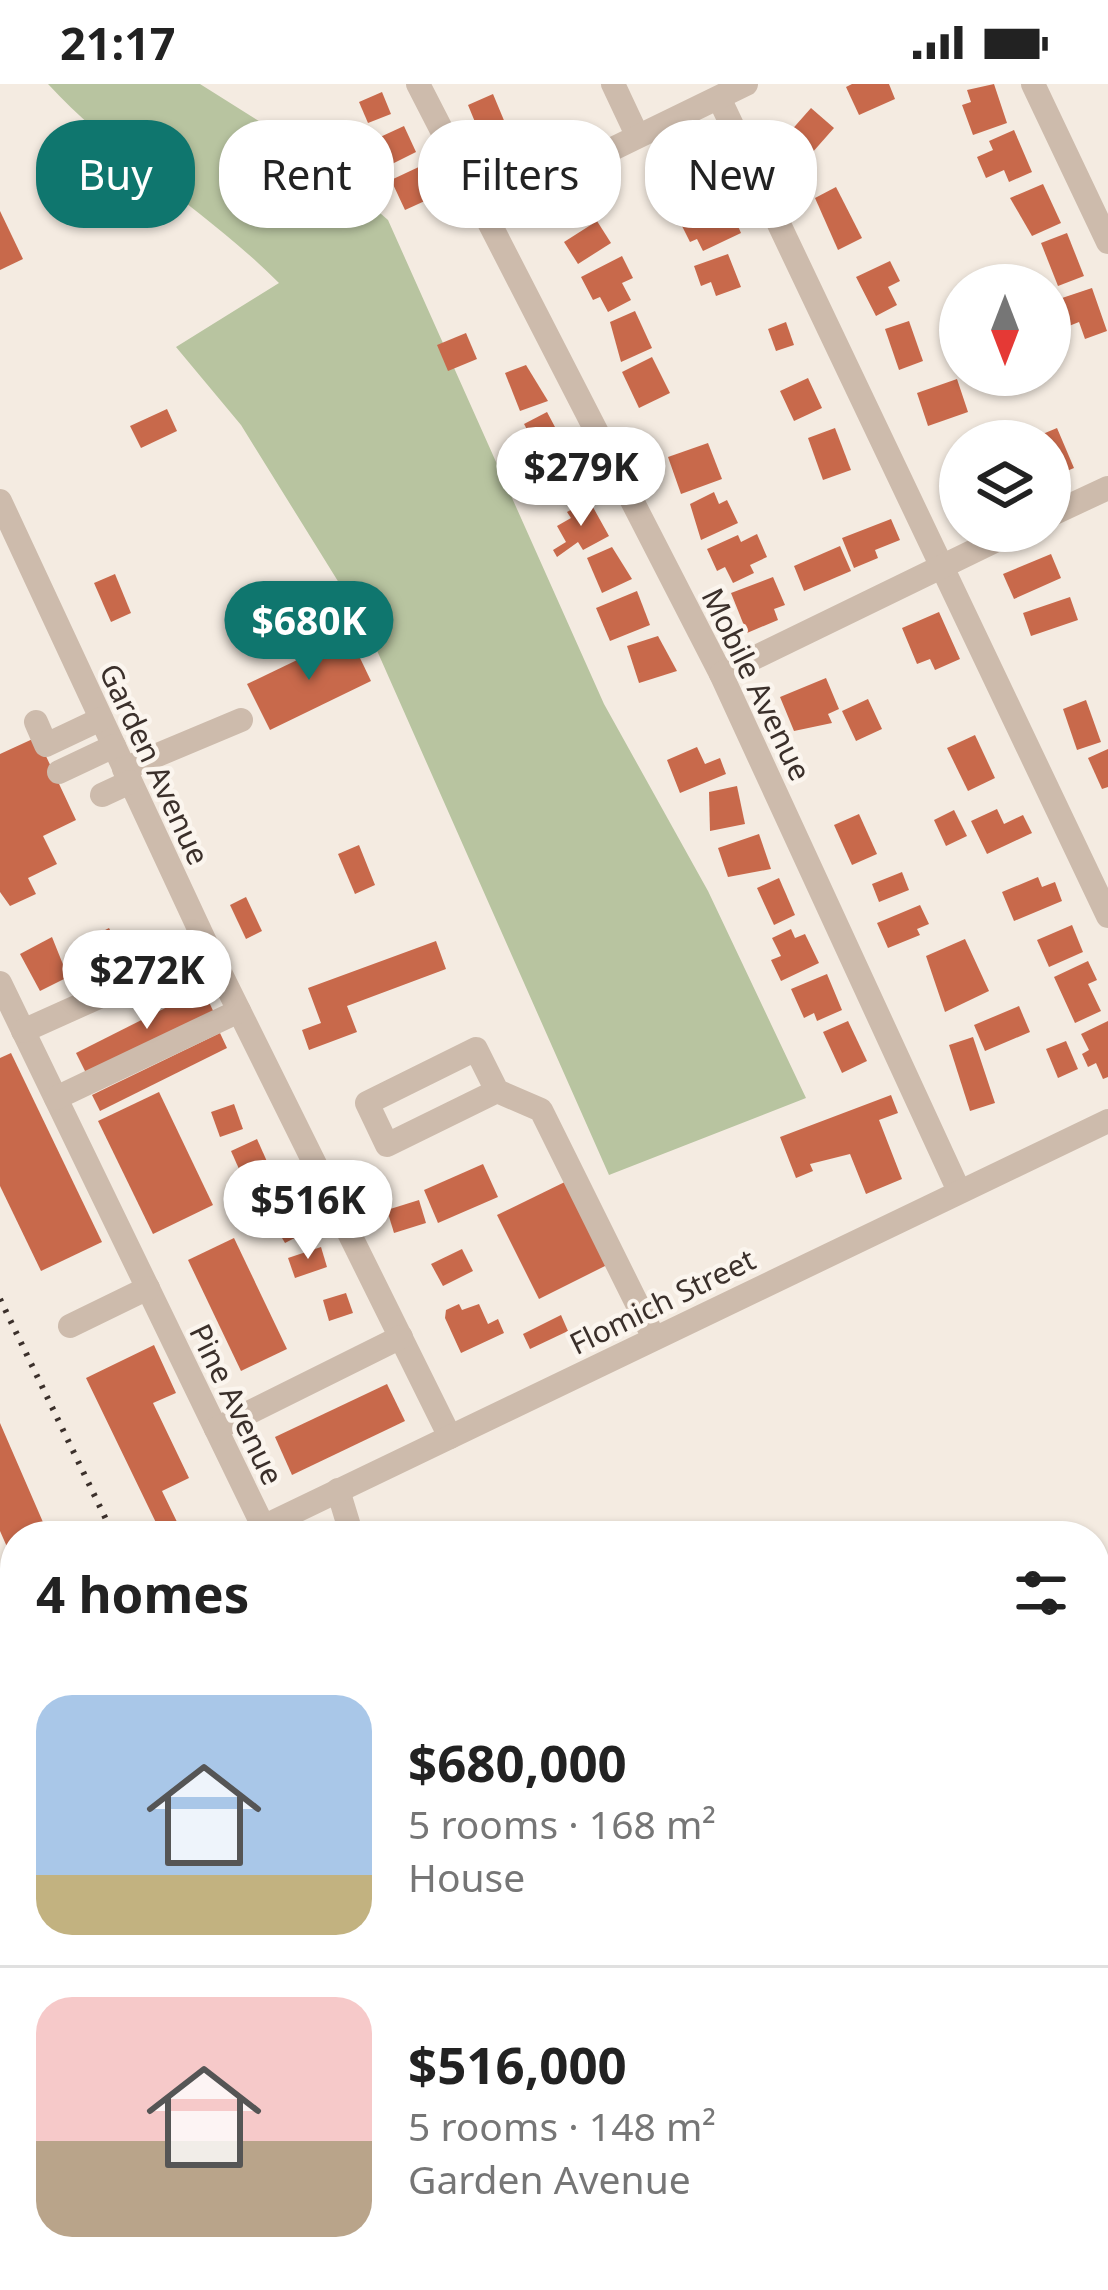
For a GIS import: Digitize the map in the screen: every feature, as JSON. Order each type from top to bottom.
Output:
[{"type":"street","name":"Mobile Avenue","points":[[418,84],[436,120]]},
{"type":"street","points":[[614,84],[637,135]]},
{"type":"street","points":[[621,143],[746,84]]},
{"type":"street","points":[[1034,84],[1108,242]]},
{"type":"street","points":[[719,98],[1108,916]]},
{"type":"street","name":"Mobile Avenue","points":[[490,228],[721,674],[959,1191]]},
{"type":"street","points":[[1071,505],[1108,488]]},
{"type":"street","name":"Garden Avenue","points":[[0,501],[208,948],[450,1437]]},
{"type":"street","points":[[721,674],[969,552]]},
{"type":"street","points":[[36,722],[46,745],[101,719]]},
{"type":"street","points":[[59,772],[95,776],[241,720]]},
{"type":"street","points":[[95,776],[123,766]]},
{"type":"street","points":[[15,1031],[208,948]]},
{"type":"street","name":"Pine Avenue","points":[[0,983],[15,1031],[56,1098],[216,1429],[249,1521]]},
{"type":"street","points":[[56,1098],[239,1011]]},
{"type":"street","points":[[497,1090],[387,1144],[367,1103],[476,1049],[497,1090],[541,1110],[654,1338]]},
{"type":"street","name":"Flomich Street","points":[[274,1521],[1108,1121]]},
{"type":"street","points":[[70,1326],[148,1288]]},
{"type":"street","points":[[216,1429],[400,1337]]},
{"type":"street","points":[[338,1490],[347,1521]]},
{"type":"green space","points":[[48,84],[200,84],[257,120],[219,120],[219,228],[392,228],[604,704],[708,891],[806,1098],[609,1175],[367,628],[241,425],[176,347],[279,283],[195,210],[195,120],[85,120]]},
{"type":"building","points":[[889,84],[895,99],[859,115],[846,87]]},
{"type":"building","points":[[994,84],[1007,123],[973,135],[962,105],[971,102],[967,90]]},
{"type":"building","points":[[382,92],[391,114],[367,120],[359,102]]},
{"type":"building","points":[[493,94],[504,120],[474,120],[468,105]]},
{"type":"building","points":[[811,108],[834,128],[817,147],[817,120],[800,120]]},
{"type":"building","points":[[404,126],[416,152],[394,163],[394,131]]},
{"type":"building","points":[[1014,130],[1032,172],[1009,182],[1004,170],[986,178],[977,157],[993,150],[989,141]]},
{"type":"building","points":[[418,167],[418,204],[405,210],[394,179]]},
{"type":"building","points":[[1043,184],[1061,223],[1032,236],[1010,198]]},
{"type":"building","points":[[836,187],[862,238],[838,250],[817,197]]},
{"type":"building","points":[[0,211],[23,259],[0,270]]},
{"type":"building","points":[[586,228],[601,228],[611,243],[578,264],[564,242]]},
{"type":"building","points":[[683,228],[739,228],[741,233],[703,251],[697,239],[690,242]]},
{"type":"building","points":[[1067,233],[1084,276],[1071,281],[1071,264],[1049,264],[1041,243]]},
{"type":"building","points":[[728,254],[741,287],[716,296],[711,282],[701,286],[694,266]]},
{"type":"building","points":[[622,256],[633,278],[622,283],[631,300],[608,312],[600,297],[593,300],[581,277]]},
{"type":"building","points":[[890,261],[900,281],[888,287],[897,305],[876,316],[856,277]]},
{"type":"building","points":[[1092,288],[1107,331],[1085,339],[1079,322],[1071,325],[1071,295]]},
{"type":"building","points":[[635,311],[652,348],[621,362],[610,322]]},
{"type":"building","points":[[909,321],[923,361],[899,370],[885,329]]},
{"type":"building","points":[[786,322],[794,345],[776,351],[768,329]]},
{"type":"building","points":[[466,333],[477,359],[448,371],[437,345]]},
{"type":"building","points":[[652,357],[670,393],[639,408],[622,372]]},
{"type":"building","points":[[526,365],[548,401],[520,411],[505,373]]},
{"type":"building","points":[[808,378],[822,408],[794,421],[780,391]]},
{"type":"building","points":[[939,385],[939,396],[963,396],[968,412],[928,426],[917,393]]},
{"type":"building","points":[[167,409],[177,431],[141,448],[130,426]]},
{"type":"building","points":[[547,412],[564,444],[541,455],[524,424]]},
{"type":"building","points":[[835,428],[851,470],[823,480],[808,438]]},
{"type":"building","points":[[708,443],[722,479],[681,494],[668,457]]},
{"type":"building","points":[[572,457],[587,491],[560,503],[557,495],[545,500],[537,482],[546,478],[543,470]]},
{"type":"building","points":[[714,492],[719,504],[727,500],[738,523],[701,540],[690,504]]},
{"type":"building","points":[[589,500],[609,536],[583,550],[578,542],[557,557],[553,550],[566,542],[557,526],[571,518],[567,512]]},
{"type":"building","points":[[891,519],[900,540],[875,550],[878,558],[854,568],[842,538]]},
{"type":"building","points":[[757,534],[767,557],[750,565],[754,573],[733,583],[725,567],[717,571],[707,549],[738,535],[741,542]]},
{"type":"building","points":[[840,546],[851,571],[804,591],[794,566]]},
{"type":"building","points":[[612,547],[632,579],[602,593],[587,558]]},
{"type":"building","points":[[1051,554],[1061,578],[1014,599],[1003,574]]},
{"type":"building","points":[[115,574],[131,613],[111,622],[94,583]]},
{"type":"building","points":[[773,577],[785,605],[774,609],[778,620],[747,633],[731,593]]},
{"type":"building","points":[[637,591],[650,625],[610,641],[596,608]]},
{"type":"building","points":[[1070,597],[1078,620],[1031,636],[1023,613]]},
{"type":"building","points":[[939,612],[960,659],[935,670],[930,659],[917,664],[902,628]]},
{"type":"building","points":[[349,635],[371,681],[270,730],[247,684]]},
{"type":"building","points":[[658,636],[677,671],[639,683],[627,646]]},
{"type":"building","points":[[826,678],[839,709],[828,714],[832,723],[794,731],[780,697]]},
{"type":"building","points":[[868,699],[882,729],[856,741],[842,711]]},
{"type":"building","points":[[1086,700],[1101,742],[1077,750],[1063,709]]},
{"type":"building","points":[[975,735],[995,778],[968,791],[947,748]]},
{"type":"building","points":[[37,737],[76,820],[43,836],[57,864],[28,878],[36,894],[10,906],[0,892],[0,754]]},
{"type":"building","points":[[697,747],[705,764],[720,758],[726,774],[680,793],[667,760]]},
{"type":"building","points":[[1108,749],[1108,787],[1102,789],[1088,758]]},
{"type":"building","points":[[737,786],[745,824],[710,831],[709,792]]},
{"type":"building","points":[[997,809],[1004,824],[1023,815],[1032,833],[987,854],[971,821]]},
{"type":"building","points":[[954,810],[967,836],[946,846],[934,820]]},
{"type":"building","points":[[859,814],[877,854],[852,865],[834,825]]},
{"type":"building","points":[[759,834],[771,869],[728,877],[718,848]]},
{"type":"building","points":[[359,845],[375,885],[355,894],[338,854]]},
{"type":"building","points":[[902,872],[909,890],[879,902],[872,884]]},
{"type":"building","points":[[1038,877],[1042,887],[1055,882],[1062,901],[1014,921],[1002,892]]},
{"type":"building","points":[[779,878],[795,915],[774,925],[757,888]]},
{"type":"building","points":[[246,897],[262,931],[246,939],[230,905]]},
{"type":"building","points":[[920,905],[929,924],[917,929],[920,935],[888,948],[877,923]]},
{"type":"building","points":[[1072,925],[1083,952],[1049,967],[1037,940]]},
{"type":"building","points":[[109,928],[121,951],[89,967],[78,944]]},
{"type":"building","points":[[791,929],[795,938],[805,934],[819,963],[781,981],[771,960],[781,956],[772,938]]},
{"type":"building","points":[[52,937],[68,977],[40,991],[20,954]]},
{"type":"building","points":[[965,939],[989,991],[945,1012],[926,956]]},
{"type":"building","points":[[436,941],[446,969],[347,1006],[357,1032],[309,1050],[302,1030],[321,1023],[308,988]]},
{"type":"building","points":[[1088,961],[1097,980],[1088,984],[1101,1011],[1075,1023],[1054,977]]},
{"type":"building","points":[[827,974],[842,1010],[817,1021],[814,1013],[804,1018],[791,989]]},
{"type":"building","points":[[203,989],[215,1015],[87,1075],[76,1053]]},
{"type":"building","points":[[1019,1006],[1030,1032],[985,1051],[974,1025]]},
{"type":"building","points":[[848,1021],[867,1061],[842,1073],[823,1032]]},
{"type":"building","points":[[1108,1021],[1108,1077],[1103,1079],[1096,1063],[1088,1067],[1082,1054],[1089,1050],[1081,1034]]},
{"type":"building","points":[[220,1033],[227,1048],[100,1111],[92,1095]]},
{"type":"building","points":[[973,1037],[995,1103],[970,1111],[949,1045]]},
{"type":"building","points":[[1066,1041],[1078,1069],[1058,1078],[1046,1049]]},
{"type":"building","points":[[11,1053],[102,1242],[41,1271],[0,1186],[0,1058]]},
{"type":"building","points":[[159,1092],[213,1205],[153,1234],[98,1121]]},
{"type":"building","points":[[891,1095],[898,1113],[879,1120],[902,1179],[866,1194],[850,1154],[810,1164],[813,1171],[796,1178],[780,1137]]},
{"type":"building","points":[[234,1104],[243,1129],[220,1137],[211,1112]]},
{"type":"building","points":[[257,1139],[269,1166],[243,1178],[231,1151]]},
{"type":"building","points":[[483,1164],[498,1197],[438,1223],[424,1190]]},
{"type":"building","points":[[573,1178],[615,1261],[539,1299],[497,1215]]},
{"type":"building","points":[[270,1183],[274,1191],[288,1184],[296,1201],[262,1217],[250,1193]]},
{"type":"building","points":[[419,1200],[426,1223],[394,1233],[387,1210]]},
{"type":"building","points":[[296,1208],[308,1231],[285,1243],[272,1221]]},
{"type":"building","points":[[234,1238],[287,1349],[241,1371],[188,1260]]},
{"type":"building","points":[[321,1247],[327,1267],[295,1278],[288,1258]]},
{"type":"building","points":[[462,1249],[473,1271],[443,1286],[431,1264]]},
{"type":"building","points":[[346,1293],[353,1313],[329,1321],[323,1300]]},
{"type":"building","points":[[459,1304],[462,1310],[479,1304],[488,1324],[498,1319],[504,1333],[461,1353],[445,1318],[446,1310]]},
{"type":"building","points":[[561,1315],[568,1331],[530,1349],[523,1334]]},
{"type":"building","points":[[154,1345],[176,1393],[153,1403],[189,1478],[162,1491],[177,1521],[155,1521],[86,1378]]},
{"type":"building","points":[[387,1384],[405,1421],[292,1475],[275,1437]]},
{"type":"building","points":[[0,1423],[42,1521],[0,1521]]},
{"type":"railway","points":[[0,1299],[107,1521]]}]
